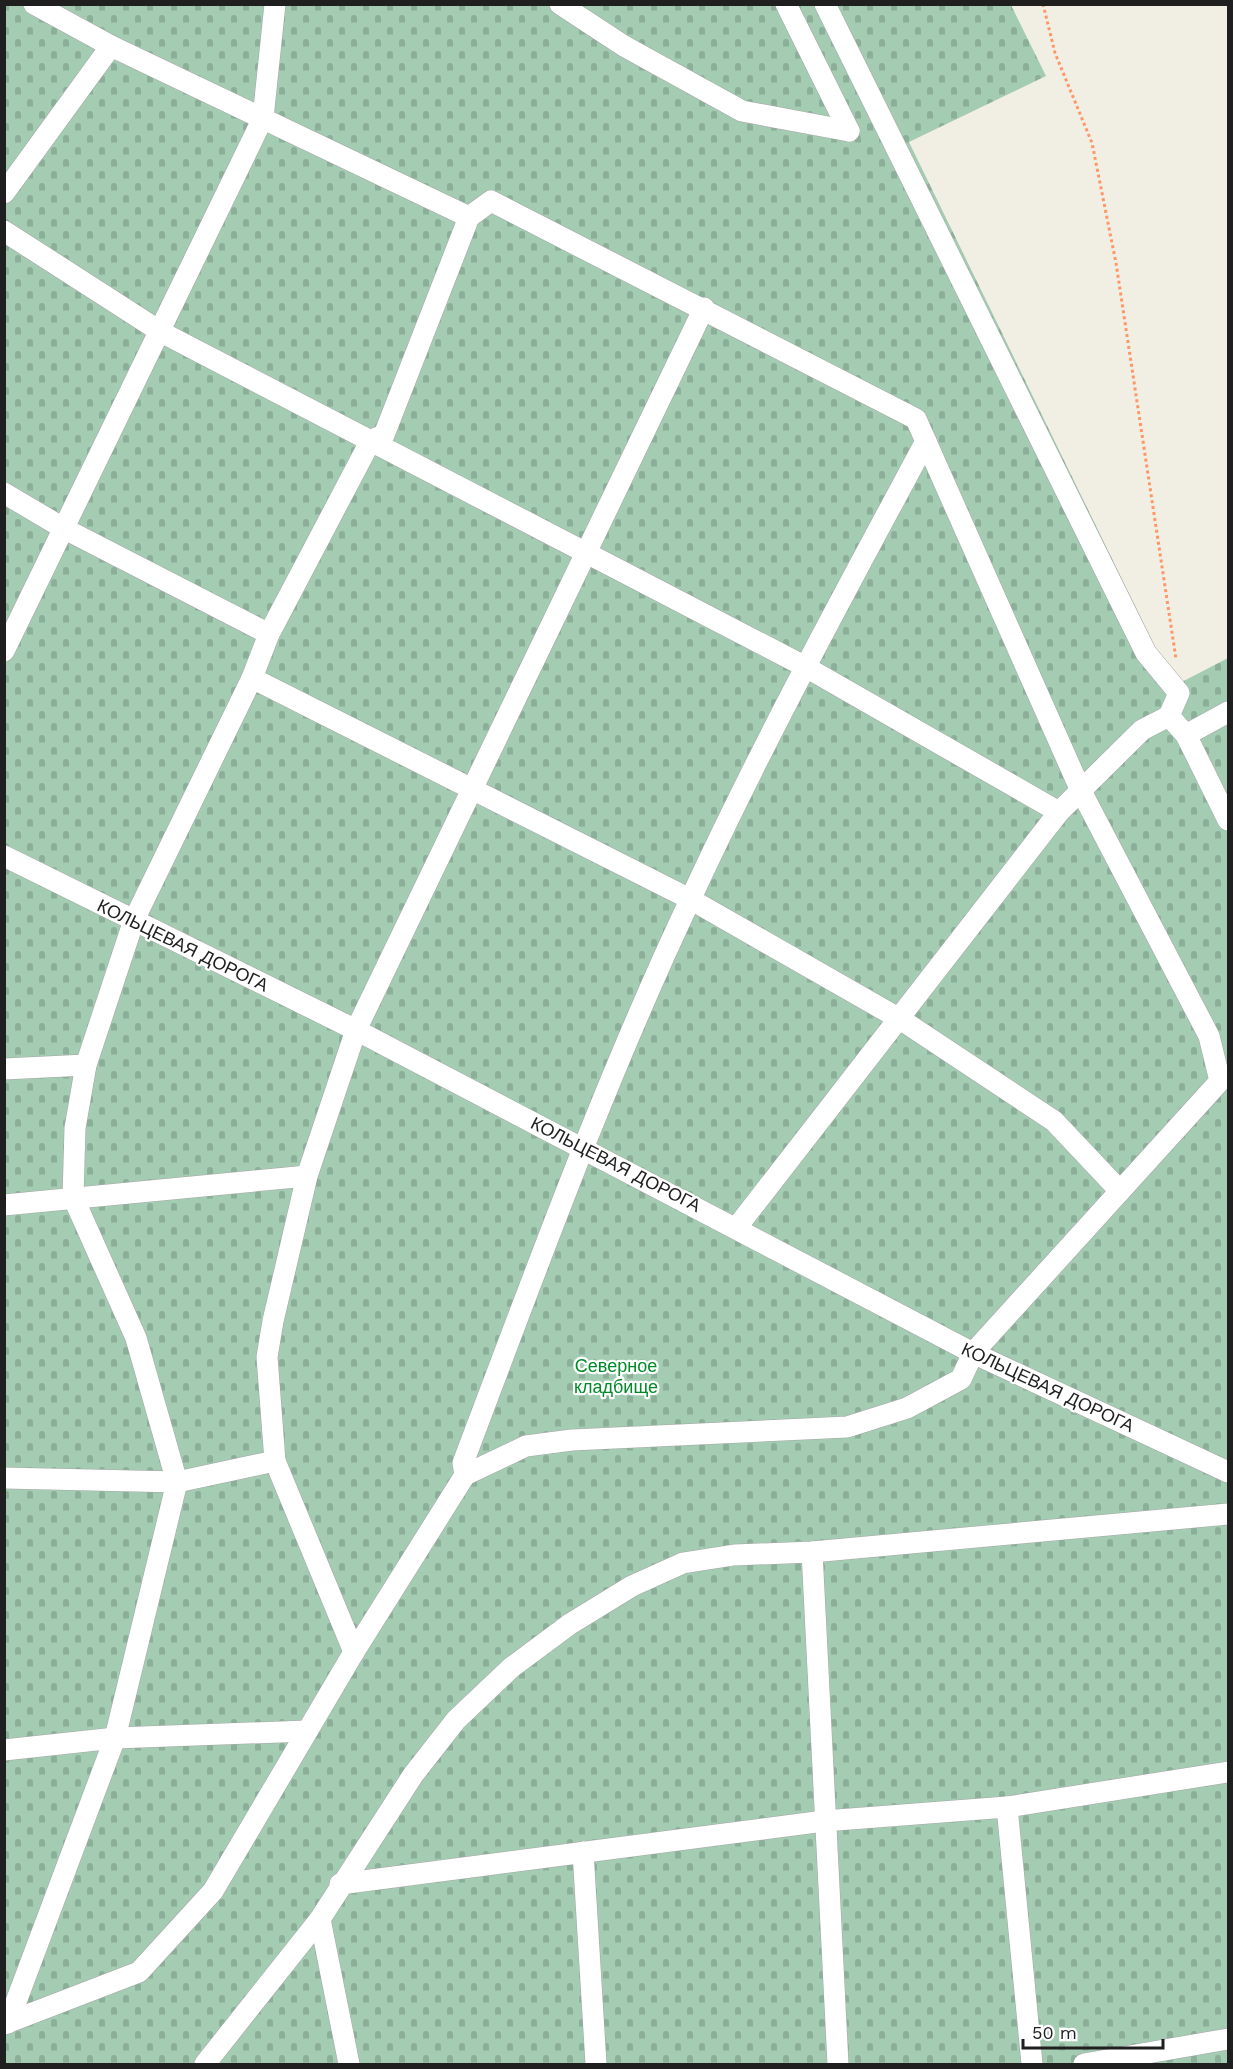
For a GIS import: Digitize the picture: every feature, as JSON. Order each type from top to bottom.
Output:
[{"type":"lane","points":[[34,4],[111,46],[469,217]]},
{"type":"lane","points":[[4,651],[263,118],[275,4]]},
{"type":"lane","points":[[560,4],[624,46],[742,111],[849,131],[786,4]]},
{"type":"lane","points":[[736,1227],[1059,812],[1142,730],[1169,716],[1179,693],[1146,653],[825,4]]},
{"type":"lane","points":[[4,193],[111,46]]},
{"type":"lane","points":[[491,201],[704,308],[915,419],[1081,792],[1209,1036],[1220,1081],[974,1353],[961,1379],[908,1408],[847,1427],[572,1440],[526,1446],[465,1475],[354,1652],[213,1891],[139,1972],[6,2024],[115,1738],[177,1482],[136,1338],[73,1197],[75,1128],[86,1065],[134,920],[252,678],[269,634],[371,440],[384,435],[469,217],[491,201]]},
{"type":"lane","points":[[4,231],[161,332],[804,666],[1059,812]]},
{"type":"lane","points":[[354,1652],[275,1461],[267,1357],[273,1321],[307,1176],[356,1030],[704,308]]},
{"type":"lane","points":[[465,1475],[463,1463],[582,1147],[690,898],[804,666],[926,441]]},
{"type":"lane","points":[[4,494],[63,528],[269,634]]},
{"type":"lane","points":[[252,678],[690,898],[900,1018],[1054,1121],[1120,1191]]},
{"type":"lane","points":[[1185,735],[1228,712]]},
{"type":"lane","points":[[1169,716],[1185,735],[1228,820]]},
{"type":"lane","name":"КОЛЬЦЕВАЯ ДОРОГА","points":[[4,856],[356,1030],[974,1353],[1228,1472]]},
{"type":"lane","points":[[4,1069],[86,1065]]},
{"type":"lane","points":[[4,1205],[307,1176]]},
{"type":"lane","points":[[4,1478],[177,1482],[275,1461]]},
{"type":"lane","points":[[205,2064],[320,1919],[340,1884],[412,1775],[456,1720],[512,1667],[570,1624],[632,1586],[683,1563],[735,1555],[812,1552],[1228,1514]]},
{"type":"lane","points":[[812,1552],[838,2064]]},
{"type":"lane","points":[[4,1750],[115,1738],[307,1731]]},
{"type":"lane","points":[[340,1884],[824,1821],[1006,1807],[1228,1772]]},
{"type":"lane","points":[[1006,1807],[1032,2064]]},
{"type":"lane","points":[[583,1852],[596,2064]]},
{"type":"lane","points":[[320,1919],[349,2064]]},
{"type":"lane","points":[[1084,2064],[1228,2039]]},
{"type":"path","points":[[1043,4],[1055,53],[1092,143],[1116,263],[1149,466],[1179,693]]},
{"type":"green space","name":"Северное кладбище","points":[[5,5],[1011,5],[1046,76],[909,142],[1174,686],[1228,658],[1228,2064],[5,2064]]}]
